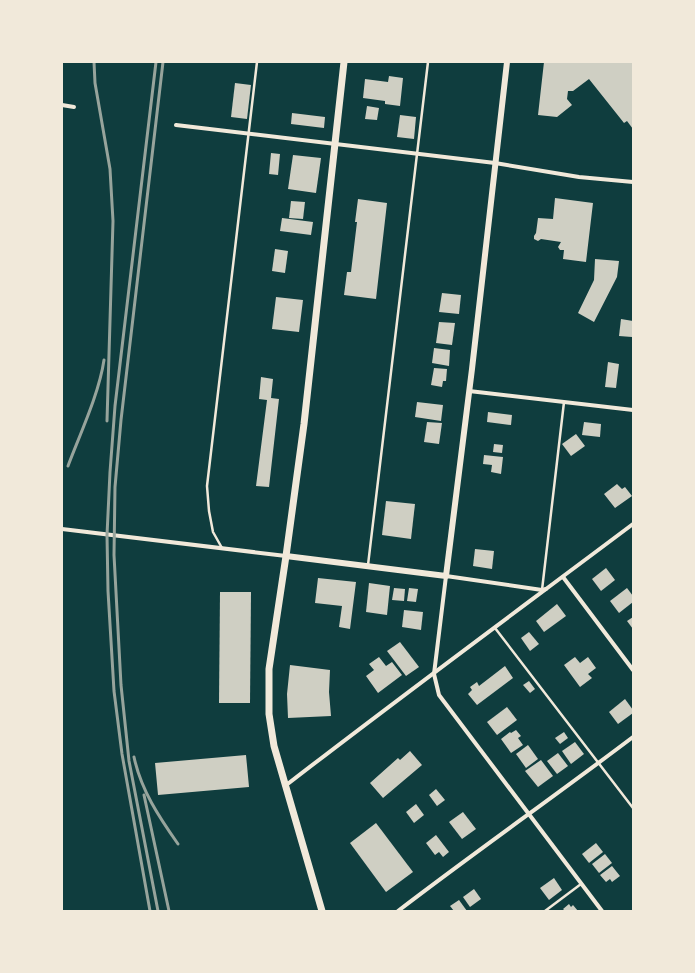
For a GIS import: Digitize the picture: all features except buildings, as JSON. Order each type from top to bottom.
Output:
[{"type":"main road","points":[[322,911],[274,746],[269,700],[269,669],[304,424],[344,62]]},
{"type":"street","points":[[507,62],[469,391],[434,674],[439,695],[602,911]]},
{"type":"street","points":[[62,106],[74,107]]},
{"type":"street","points":[[176,125],[417,153],[495,163],[579,177],[633,182]]},
{"type":"street","points":[[469,391],[633,410]]},
{"type":"street","points":[[285,786],[367,722],[434,674],[633,524]]},
{"type":"street","points":[[62,529],[368,566],[544,590]]},
{"type":"street","points":[[563,577],[633,670]]},
{"type":"street","points":[[398,911],[633,737]]},
{"type":"lane","points":[[223,549],[213,532],[209,511],[207,486],[258,62]]},
{"type":"lane","points":[[368,566],[428,62]]},
{"type":"lane","points":[[544,590],[564,402]]},
{"type":"lane","points":[[495,628],[633,808]]},
{"type":"lane","points":[[545,911],[582,884]]},
{"type":"railway","points":[[94,62],[95,83],[110,169],[113,221],[107,421]]},
{"type":"railway","points":[[150,911],[122,754],[114,691],[108,591],[107,535],[115,406],[156,62]]},
{"type":"railway","points":[[158,911],[129,761],[121,685],[114,555],[115,487],[121,420],[163,62]]},
{"type":"railway","points":[[68,466],[94,400],[102,373],[104,360]]},
{"type":"railway","points":[[134,757],[146,792],[164,824],[178,844]]},
{"type":"railway","points":[[144,795],[169,911]]}]
